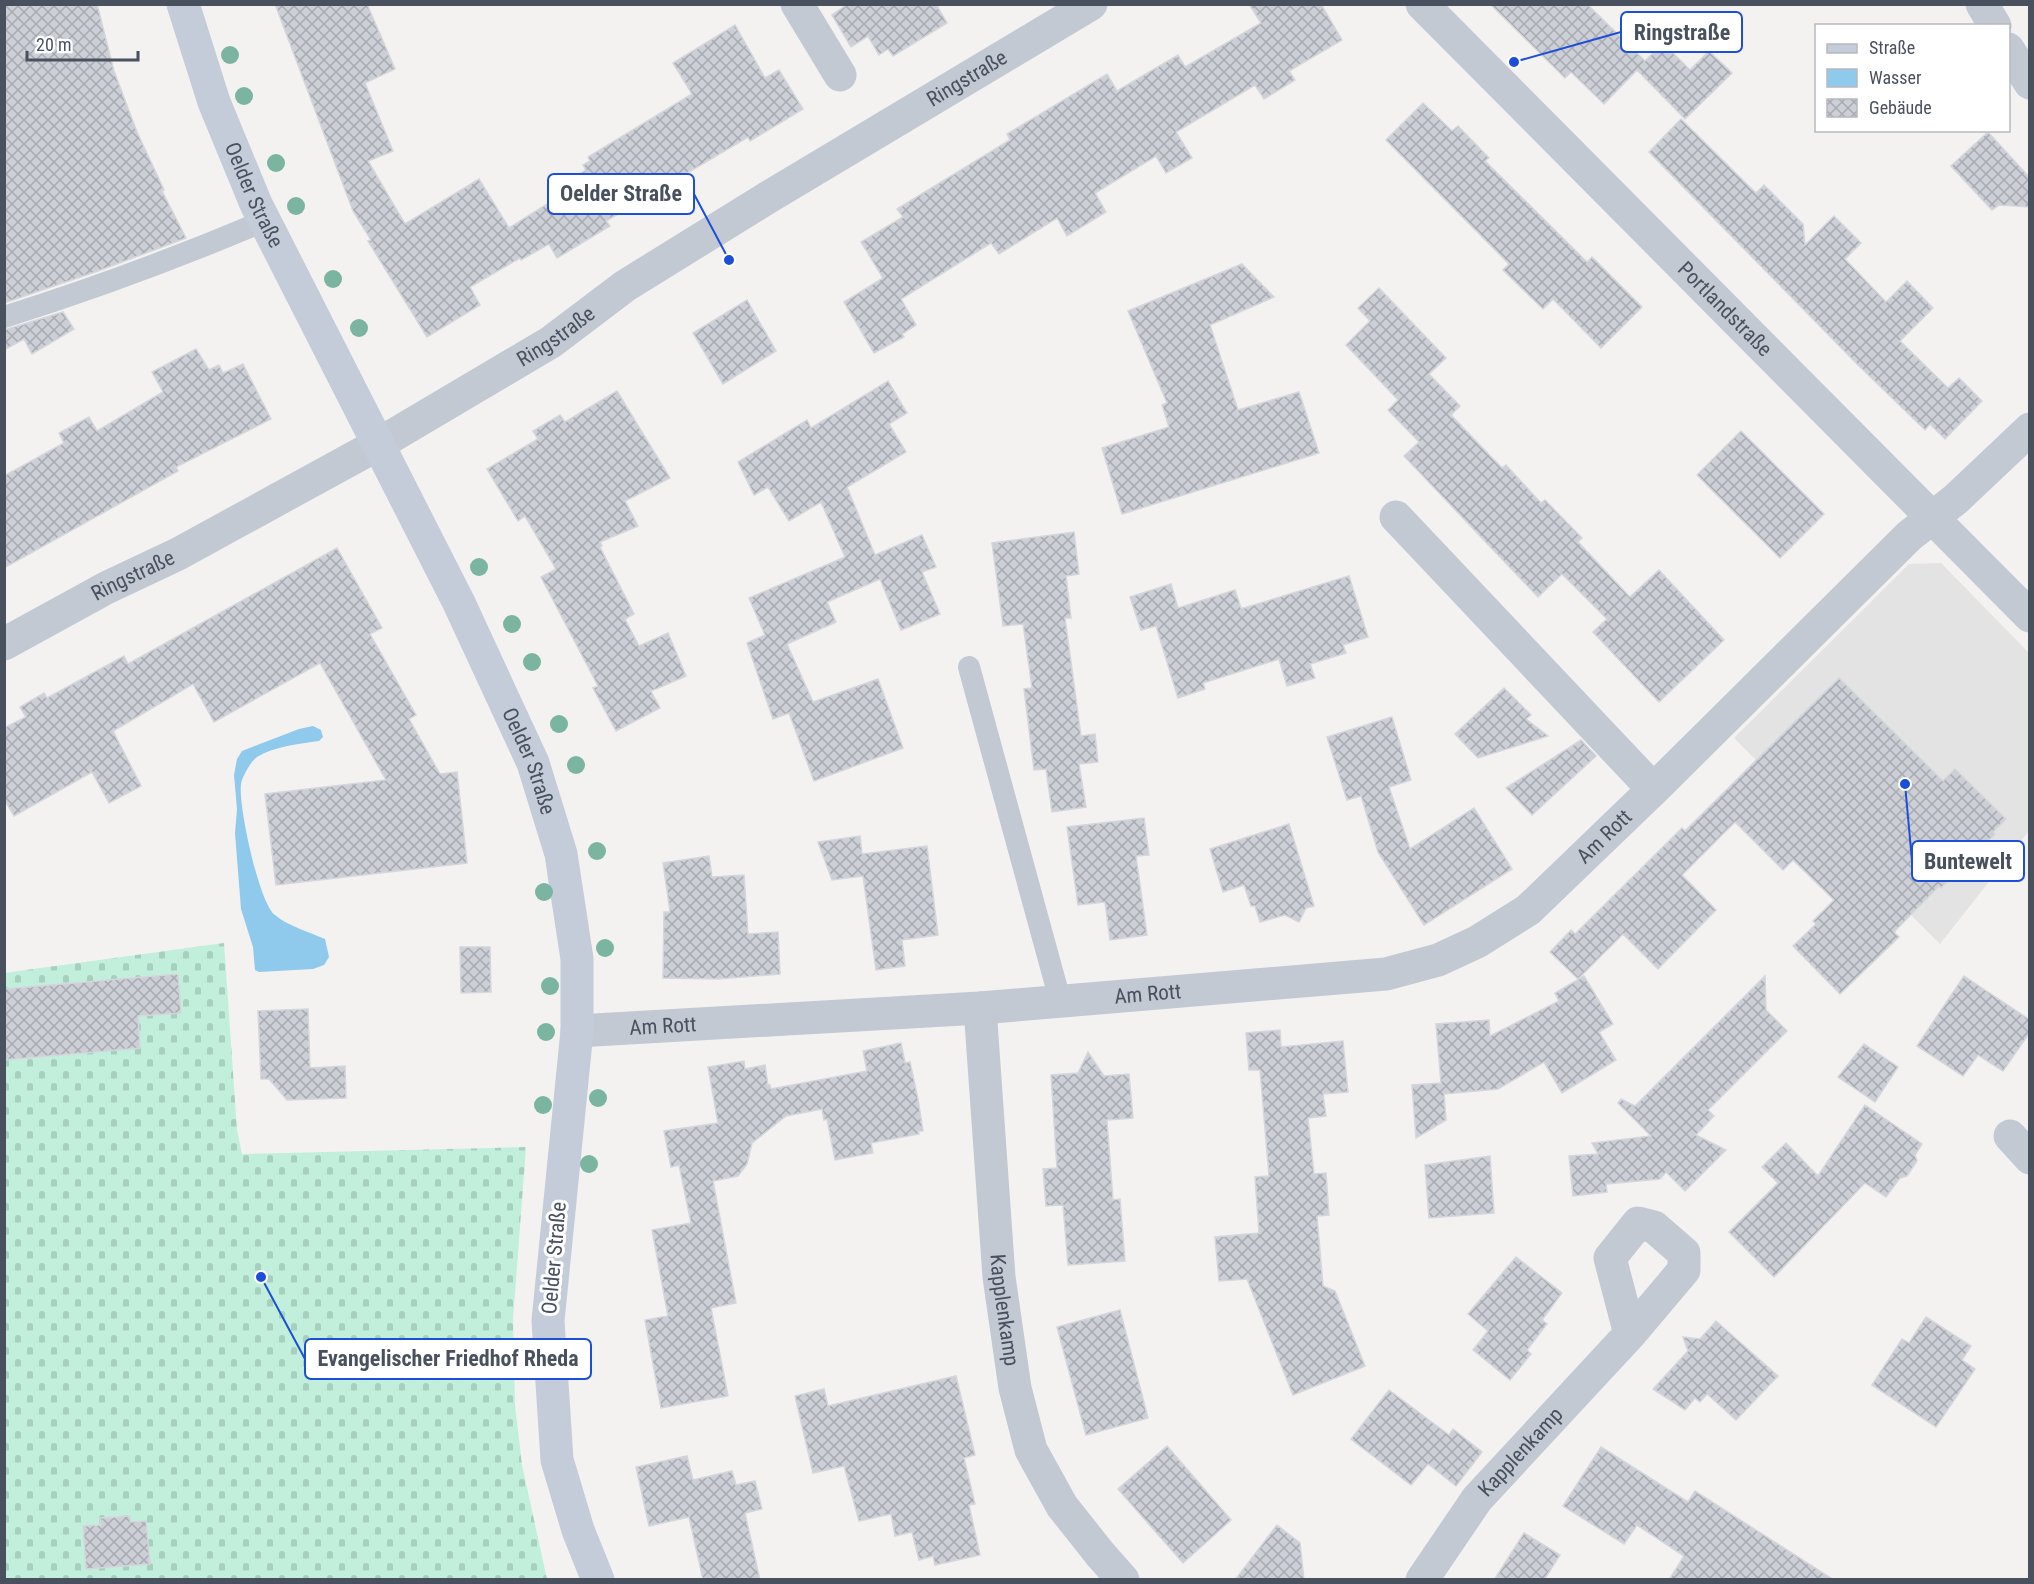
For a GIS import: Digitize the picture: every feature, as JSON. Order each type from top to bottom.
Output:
[{"type":"street","name":"Oelder Straße","points":[[183,4],[214,102],[264,221],[459,603],[533,763],[561,854],[577,959],[577,1031],[548,1321],[557,1460],[578,1530],[598,1580]]},
{"type":"street","points":[[797,4],[840,75]]},
{"type":"street","name":"Ringstraße","points":[[4,644],[106,588],[178,554],[377,445],[551,342],[625,286],[767,198],[1091,4]]},
{"type":"street","name":"Portlandstraße","points":[[1422,4],[2030,616]]},
{"type":"street","points":[[1982,4],[1994,24]]},
{"type":"street","points":[[2010,52],[2030,83]]},
{"type":"street","name":"Am Rott","points":[[577,1031],[980,1008],[1386,974],[1438,960],[1477,942],[1528,910],[1909,536],[1956,499],[2030,429]]},
{"type":"street","points":[[1396,517],[1653,789]]},
{"type":"street","name":"Kapplenkamp","points":[[980,1008],[999,1277],[1016,1388],[1031,1450],[1062,1506],[1123,1580]]},
{"type":"street","name":"Kapplenkamp","points":[[1422,1580],[1477,1499],[1630,1334]]},
{"type":"lane","points":[[4,317],[74,295],[176,258],[264,221]]},
{"type":"lane","points":[[969,667],[1060,1000]]},
{"type":"shaded area","points":[[1941,563],[2029,653],[2029,831],[1940,944],[1734,738],[1909,564]]},
{"type":"green space","points":[[224,943],[237,1130],[242,1154],[526,1147],[513,1320],[515,1405],[522,1465],[547,1579],[5,1579],[4,973]]},
{"type":"water","points":[[313,726],[321,730],[323,737],[319,741],[279,748],[257,757],[243,777],[241,795],[246,832],[256,874],[269,907],[275,915],[286,922],[325,939],[329,957],[324,965],[313,969],[259,972],[255,970],[253,947],[241,909],[235,833],[237,809],[234,775],[237,759],[242,751],[299,729]]},
{"type":"building","points":[[4,4],[97,4],[114,71],[137,132],[164,190],[162,191],[186,238],[4,303]]},
{"type":"building","points":[[275,4],[367,4],[395,69],[365,83],[393,151],[368,161],[405,224],[479,179],[509,228],[579,184],[574,177],[586,170],[583,165],[590,161],[588,157],[692,94],[673,63],[735,25],[765,78],[779,70],[803,109],[750,141],[748,137],[606,221],[610,226],[557,258],[549,244],[470,287],[480,305],[427,337],[368,241],[371,240],[353,211]]},
{"type":"building","points":[[848,4],[936,4],[947,23],[893,56],[888,49],[879,55],[868,36],[851,47],[832,15]]},
{"type":"building","points":[[1249,4],[1321,4],[1342,40],[1289,71],[1295,80],[1264,99],[1255,85],[1176,132],[1192,158],[1166,173],[1156,156],[1095,193],[1106,212],[1067,236],[1057,218],[999,254],[991,243],[901,299],[916,325],[902,334],[904,337],[874,353],[844,302],[883,278],[861,242],[903,217],[897,209],[1010,140],[1007,134],[1107,74],[1117,91],[1178,55],[1185,67],[1261,23]]},
{"type":"building","points":[[1490,4],[1587,4],[1645,61],[1663,43],[1690,70],[1709,51],[1732,73],[1685,119],[1637,70],[1604,104],[1571,72],[1565,78]]},
{"type":"building","points":[[1423,103],[1452,131],[1458,126],[1489,158],[1485,161],[1587,262],[1592,257],[1642,307],[1601,348],[1553,299],[1543,309],[1503,270],[1509,264],[1386,140]]},
{"type":"building","points":[[1681,119],[1756,193],[1764,185],[1803,224],[1805,245],[1834,216],[1861,243],[1845,259],[1886,302],[1907,281],[1933,308],[1900,341],[1948,388],[1959,378],[1982,401],[1945,439],[1930,424],[1925,430],[1649,152]]},
{"type":"building","points":[[1988,132],[2030,178],[2030,207],[1999,205],[1992,210],[1951,166]]},
{"type":"building","points":[[1242,264],[1274,297],[1210,325],[1238,410],[1299,392],[1319,453],[1122,514],[1102,448],[1169,427],[1162,405],[1167,403],[1128,311]]},
{"type":"building","points":[[1379,288],[1446,358],[1429,374],[1460,406],[1451,415],[1502,468],[1506,465],[1541,503],[1545,500],[1582,538],[1578,542],[1630,597],[1659,570],[1724,640],[1659,702],[1593,632],[1607,619],[1562,574],[1538,597],[1404,456],[1419,442],[1388,410],[1398,400],[1346,345],[1370,321],[1358,308]]},
{"type":"building","points":[[747,300],[776,351],[723,384],[693,333]]},
{"type":"building","points":[[63,312],[74,329],[32,354],[24,339],[4,350],[4,330]]},
{"type":"building","points":[[196,349],[209,370],[219,365],[223,373],[243,364],[271,419],[176,467],[178,471],[4,568],[4,476],[64,443],[59,433],[89,417],[97,431],[163,392],[152,372]]},
{"type":"building","points":[[888,381],[907,413],[889,424],[906,452],[847,487],[875,555],[922,535],[936,567],[922,572],[940,614],[901,630],[880,579],[827,602],[836,622],[787,644],[813,702],[878,679],[903,748],[814,781],[789,713],[773,719],[747,643],[765,635],[749,598],[845,557],[821,502],[789,521],[768,487],[754,495],[738,462],[807,420],[811,428]]},
{"type":"building","points":[[617,391],[670,478],[625,501],[638,526],[600,542],[602,546],[600,547],[634,614],[625,619],[639,646],[668,633],[686,676],[651,691],[660,708],[616,731],[593,688],[598,686],[541,577],[556,569],[525,516],[518,521],[487,469],[538,439],[533,431],[560,415],[565,422]]},
{"type":"building","points":[[1741,431],[1824,514],[1780,558],[1697,475]]},
{"type":"building","points":[[1074,532],[1079,574],[1066,576],[1071,618],[1065,618],[1081,736],[1095,734],[1098,762],[1079,764],[1086,807],[1052,812],[1046,769],[1034,770],[1024,689],[1032,688],[1023,624],[1003,626],[992,543]]},
{"type":"building","points":[[337,548],[382,628],[370,634],[416,715],[409,719],[440,774],[457,772],[467,863],[276,885],[265,794],[386,780],[320,663],[214,722],[193,684],[113,731],[141,786],[109,803],[92,772],[14,816],[4,799],[4,728],[26,717],[20,707],[44,693],[47,698],[124,656],[128,664]]},
{"type":"building","points":[[1349,576],[1368,637],[1343,645],[1346,653],[1310,664],[1315,678],[1287,686],[1279,659],[1203,683],[1205,689],[1178,698],[1156,626],[1141,630],[1130,597],[1171,584],[1178,608],[1235,590],[1241,608],[1244,608]]},
{"type":"building","points":[[1839,678],[1943,781],[1955,769],[2006,819],[1993,832],[1995,834],[1894,932],[1899,937],[1840,994],[1793,946],[1816,924],[1813,921],[1834,900],[1793,860],[1783,870],[1735,822],[1682,875],[1716,910],[1658,969],[1623,934],[1578,979],[1550,952],[1571,930],[1575,934],[1682,828],[1685,831]]},
{"type":"building","points":[[1504,688],[1531,715],[1526,719],[1548,736],[1478,758],[1455,734]]},
{"type":"building","points":[[1392,717],[1411,780],[1389,787],[1410,849],[1474,808],[1512,869],[1424,925],[1378,852],[1361,796],[1347,800],[1327,737]]},
{"type":"building","points":[[1581,740],[1596,756],[1532,815],[1506,788]]},
{"type":"building","points":[[1144,818],[1149,855],[1136,856],[1147,935],[1110,940],[1105,902],[1078,905],[1067,827]]},
{"type":"building","points":[[1289,824],[1314,906],[1306,908],[1299,922],[1285,915],[1260,922],[1255,906],[1251,906],[1244,885],[1223,892],[1210,849]]},
{"type":"building","points":[[860,836],[862,854],[927,846],[938,935],[902,940],[905,966],[876,970],[863,876],[832,880],[818,842]]},
{"type":"building","points":[[709,856],[712,877],[744,875],[748,934],[778,932],[780,974],[718,979],[663,978],[664,912],[670,912],[663,863]]},
{"type":"building","points":[[460,947],[490,947],[491,992],[461,993]]},
{"type":"building","points":[[178,974],[181,1013],[138,1016],[140,1048],[4,1060],[4,989]]},
{"type":"building","points":[[1584,976],[1613,1024],[1599,1032],[1616,1060],[1562,1093],[1544,1062],[1498,1089],[1444,1094],[1446,1120],[1416,1138],[1412,1085],[1441,1083],[1436,1024],[1489,1020],[1490,1036],[1559,1001],[1555,993]]},
{"type":"building","points":[[1765,976],[1766,1010],[1787,1031],[1708,1110],[1714,1116],[1696,1135],[1726,1150],[1685,1191],[1666,1172],[1660,1179],[1606,1184],[1607,1192],[1573,1196],[1569,1156],[1598,1154],[1592,1143],[1651,1136],[1618,1103],[1621,1099],[1635,1106]]},
{"type":"building","points":[[1964,976],[2030,1020],[2030,1032],[2003,1071],[1978,1055],[1963,1076],[1917,1046]]},
{"type":"building","points":[[308,1009],[310,1068],[345,1066],[346,1098],[287,1100],[269,1079],[261,1079],[258,1011]]},
{"type":"building","points":[[1280,1030],[1281,1047],[1343,1041],[1348,1092],[1323,1094],[1326,1116],[1308,1118],[1314,1174],[1326,1173],[1329,1215],[1317,1216],[1323,1286],[1335,1291],[1365,1366],[1293,1395],[1247,1279],[1219,1281],[1215,1237],[1259,1233],[1255,1177],[1269,1176],[1260,1070],[1249,1070],[1246,1033]]},
{"type":"building","points":[[901,1043],[905,1063],[910,1062],[918,1099],[923,1131],[918,1131],[919,1134],[871,1143],[873,1153],[835,1160],[827,1119],[824,1120],[822,1109],[786,1116],[752,1143],[747,1164],[738,1176],[713,1181],[736,1303],[711,1308],[728,1396],[661,1408],[645,1320],[668,1316],[652,1230],[691,1223],[679,1165],[671,1167],[664,1131],[718,1123],[708,1067],[744,1061],[745,1069],[765,1065],[768,1085],[771,1089],[867,1071],[863,1051]]},
{"type":"building","points":[[1864,1044],[1898,1067],[1875,1102],[1838,1077]]},
{"type":"building","points":[[1088,1052],[1104,1076],[1129,1074],[1133,1118],[1107,1120],[1113,1200],[1120,1199],[1125,1261],[1068,1265],[1063,1205],[1046,1206],[1043,1169],[1057,1168],[1051,1075],[1078,1073]]},
{"type":"building","points":[[1865,1105],[1922,1144],[1915,1155],[1917,1161],[1907,1176],[1900,1178],[1886,1197],[1865,1183],[1774,1277],[1729,1232],[1778,1183],[1762,1167],[1786,1143],[1818,1176]]},
{"type":"building","points":[[1490,1156],[1494,1213],[1429,1218],[1425,1165]]},
{"type":"building","points":[[1516,1257],[1562,1293],[1542,1320],[1547,1324],[1527,1350],[1531,1354],[1510,1380],[1473,1350],[1488,1331],[1468,1314]]},
{"type":"building","points":[[1120,1310],[1148,1418],[1086,1435],[1057,1327]]},
{"type":"building","points":[[1926,1317],[1971,1346],[1962,1360],[1975,1369],[1936,1427],[1872,1385],[1902,1339],[1909,1343]]},
{"type":"building","points":[[1716,1321],[1778,1376],[1736,1420],[1707,1394],[1700,1402],[1695,1398],[1685,1410],[1653,1389],[1688,1351],[1683,1337],[1700,1339]]},
{"type":"building","points":[[956,1376],[975,1455],[964,1458],[975,1504],[969,1505],[980,1555],[935,1565],[933,1556],[919,1560],[912,1532],[895,1536],[891,1514],[859,1521],[844,1466],[813,1473],[795,1396],[824,1389],[828,1406]]},
{"type":"building","points":[[1389,1390],[1449,1435],[1453,1429],[1482,1452],[1456,1486],[1428,1464],[1411,1485],[1351,1439]]},
{"type":"building","points":[[1167,1446],[1231,1520],[1183,1563],[1118,1489]]},
{"type":"building","points":[[1601,1447],[1688,1502],[1695,1491],[1834,1580],[1669,1580],[1684,1556],[1637,1525],[1624,1544],[1563,1506]]},
{"type":"building","points":[[687,1456],[693,1480],[732,1471],[736,1485],[755,1481],[762,1509],[745,1513],[760,1580],[703,1580],[689,1517],[649,1526],[636,1467]]},
{"type":"building","points":[[130,1516],[130,1522],[146,1521],[150,1564],[86,1569],[83,1526],[101,1525],[100,1518]]},
{"type":"building","points":[[1277,1525],[1300,1543],[1304,1580],[1235,1580]]},
{"type":"building","points":[[1524,1533],[1560,1555],[1544,1580],[1494,1580]]},
{"type":"place","name":"Ringstraße","points":[[1514,62]]},
{"type":"place","name":"Oelder Straße","points":[[729,260]]},
{"type":"place","name":"Buntewelt","points":[[1905,784]]},
{"type":"place","name":"Evangelischer Friedhof Rheda","points":[[261,1277]]}]
